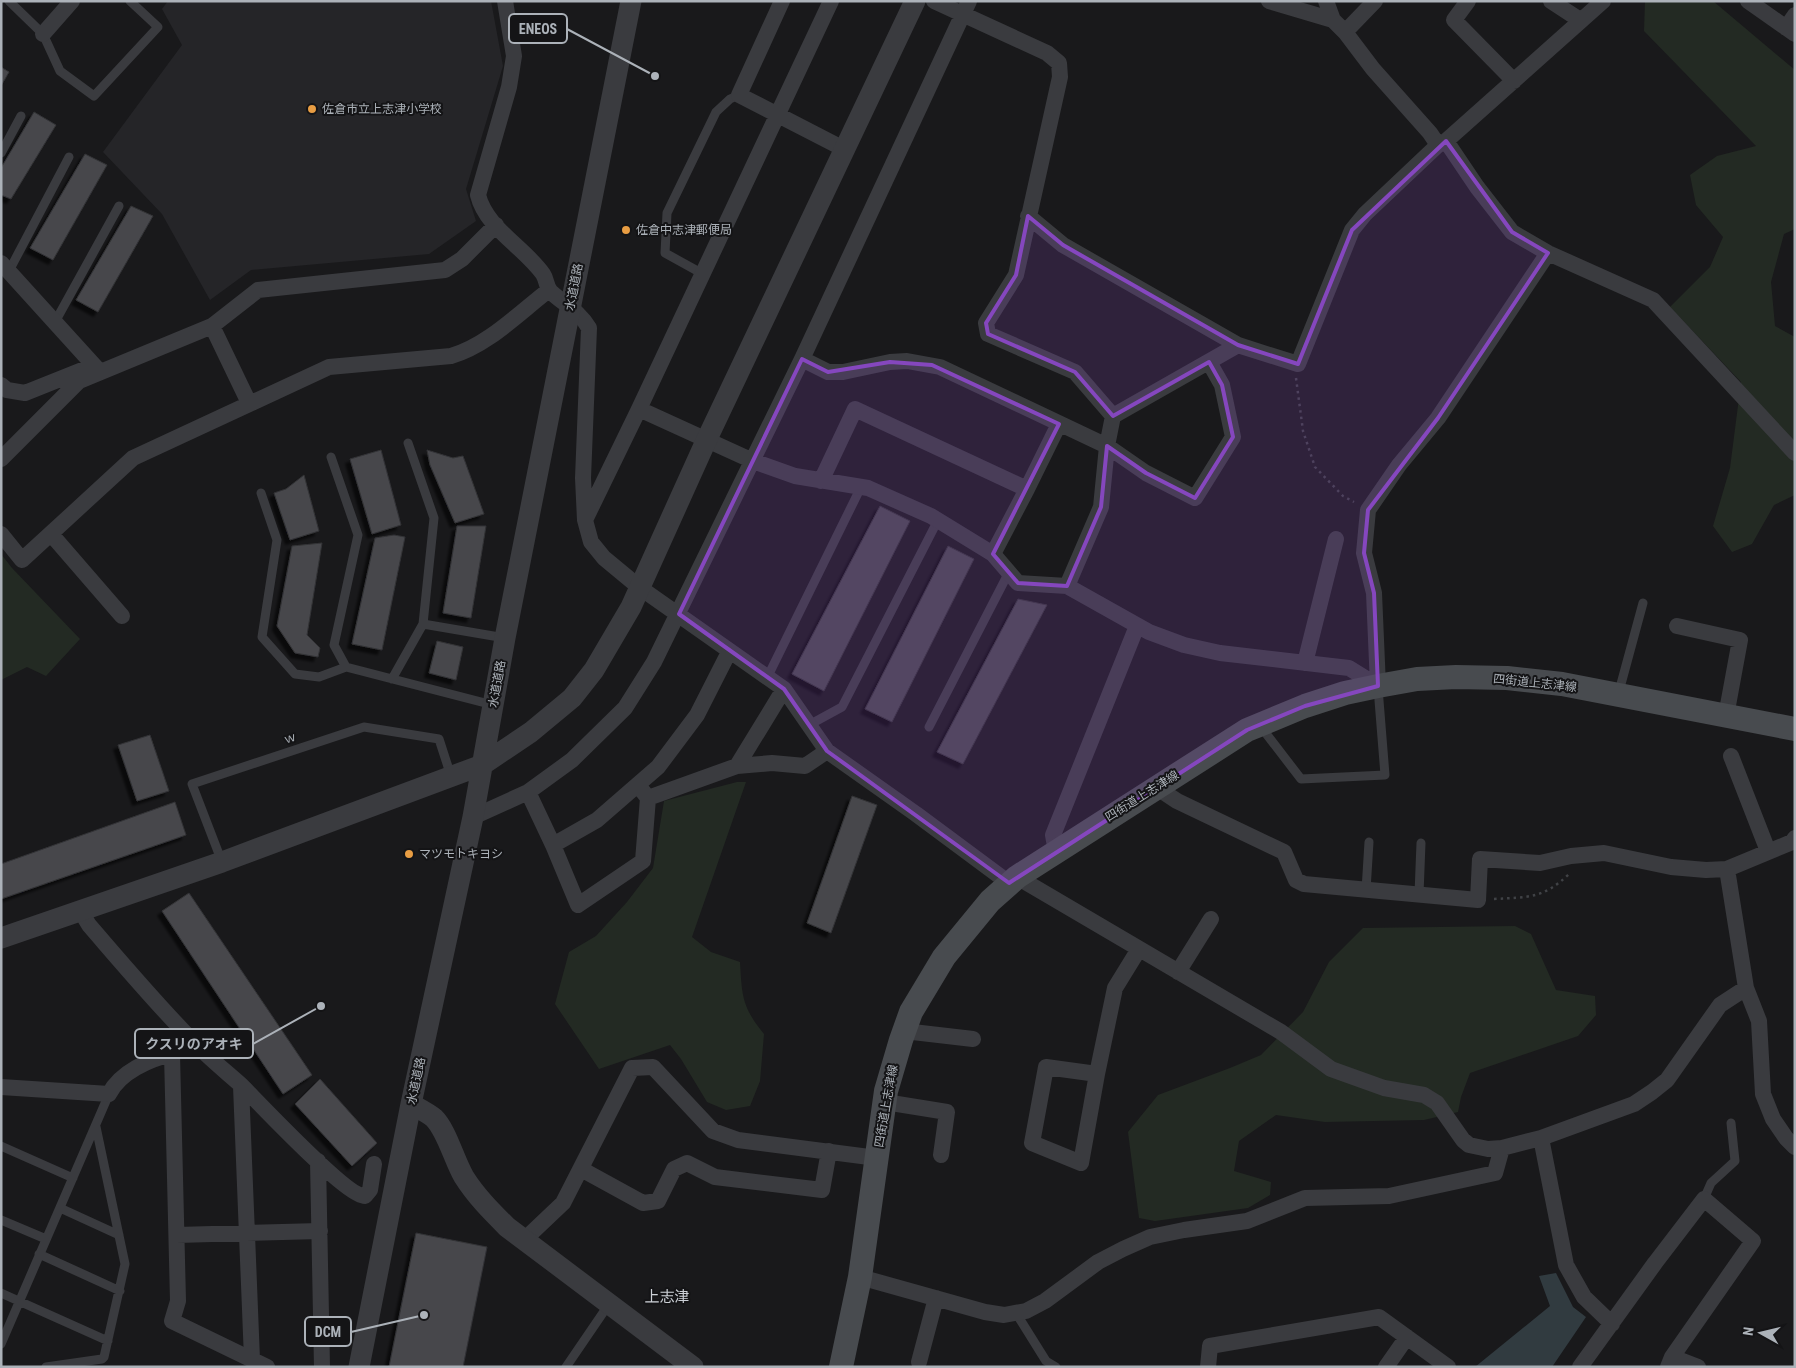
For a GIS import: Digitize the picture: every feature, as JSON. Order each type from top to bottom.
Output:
[{"type":"main road","name":"四街道上志津線","points":[[842,1367],[860,1277],[885,1102],[893,1065],[904,1031],[911,1012],[944,957],[990,901],[1013,880],[1247,730],[1337,695],[1378,686],[1456,677],[1507,678],[1562,684],[1795,728]]},
{"type":"street","points":[[42,34],[72,1]]},
{"type":"street","points":[[505,1],[514,56],[509,87],[478,195],[481,206],[496,225],[544,275],[549,290],[570,306],[585,321],[589,328],[583,478],[585,520],[591,542],[604,558],[639,587],[784,689],[827,751],[1013,880],[1139,949],[1281,1032],[1331,1069],[1384,1088],[1432,1098],[1463,1140],[1469,1145],[1488,1149],[1502,1148],[1540,1138],[1634,1104],[1668,1080],[1720,1005],[1746,988]]},
{"type":"street","name":"水道道路","points":[[359,1367],[411,1104],[473,817],[505,638],[631,1]]},
{"type":"street","points":[[782,1],[739,95],[844,149]]},
{"type":"street","points":[[585,520],[831,1]]},
{"type":"street","points":[[1,938],[222,862],[452,778],[482,765],[531,732],[572,698],[594,670],[630,607],[706,441],[915,1]]},
{"type":"street","points":[[934,1],[966,8],[1047,53],[1059,63],[1060,77],[1016,275],[986,323],[988,334],[1075,372],[1113,416]]},
{"type":"street","points":[[1269,1],[1333,20]]},
{"type":"street","points":[[1326,1],[1333,20],[1345,32],[1372,69],[1430,133],[1442,143],[1512,232],[1548,253],[1653,300],[1795,453]]},
{"type":"street","points":[[1345,32],[1375,1]]},
{"type":"street","points":[[1468,1],[1454,20],[1514,81]]},
{"type":"street","points":[[1551,1],[1580,20]]},
{"type":"street","points":[[1028,216],[1063,245],[1238,346],[1298,364],[1352,230],[1365,214],[1442,143],[1603,1]]},
{"type":"street","points":[[1748,1],[1792,26]]},
{"type":"street","points":[[473,817],[528,792],[572,760],[625,708],[654,662],[802,359],[966,8]]},
{"type":"street","points":[[1,385],[7,390],[25,393],[212,326],[258,290],[445,270],[462,259],[496,225]]},
{"type":"street","points":[[1378,686],[1374,593],[1364,553],[1368,510],[1399,466],[1438,418],[1548,253]]},
{"type":"street","points":[[5,267],[97,368]]},
{"type":"street","points":[[1,534],[22,560],[133,458],[329,367],[451,356],[477,346],[549,290]]},
{"type":"street","points":[[212,326],[249,403]]},
{"type":"street","points":[[1067,586],[1101,507],[1107,446],[1113,416],[1238,346]]},
{"type":"street","points":[[802,359],[828,372],[843,372],[890,362],[907,361],[932,364],[1107,446],[1146,472],[1195,498],[1233,436],[1222,385],[1209,362]]},
{"type":"street","points":[[1,459],[80,381],[97,368]]},
{"type":"street","points":[[639,409],[753,461],[795,476],[868,488],[938,520],[993,554],[1018,583],[1067,586],[1137,626],[1184,645],[1220,653],[1350,668],[1378,686]]},
{"type":"street","points":[[821,481],[856,409],[1027,489]]},
{"type":"street","points":[[993,554],[1059,424]]},
{"type":"street","points":[[51,534],[122,616]]},
{"type":"street","points":[[1305,663],[1336,539]]},
{"type":"street","points":[[1056,852],[1053,835],[1137,626]]},
{"type":"street","points":[[1677,626],[1740,640],[1726,716]]},
{"type":"street","points":[[528,792],[578,905],[644,861],[643,792],[658,767],[697,715],[729,652]]},
{"type":"street","points":[[736,766],[784,689]]},
{"type":"street","points":[[553,845],[643,792],[736,766],[772,763],[805,766],[827,751]]},
{"type":"street","points":[[1731,756],[1768,851]]},
{"type":"street","points":[[1156,787],[1177,801],[1284,852],[1296,880],[1304,884],[1478,900],[1480,859],[1540,863],[1571,856],[1604,853],[1670,867],[1706,870],[1726,869],[1792,842],[1795,838]]},
{"type":"street","points":[[1726,869],[1746,988],[1759,1021],[1762,1094],[1773,1120],[1795,1147]]},
{"type":"street","points":[[80,910],[89,925],[189,1038],[318,1161],[354,1192],[362,1196],[369,1194],[374,1164]]},
{"type":"street","points":[[1178,972],[1211,919]]},
{"type":"street","points":[[1097,1074],[1046,1067],[1032,1143],[1081,1163],[1115,988],[1139,949]]},
{"type":"street","points":[[904,1031],[973,1038]]},
{"type":"street","points":[[1,1087],[110,1094],[113,1086],[128,1074],[146,1062],[172,1054],[189,1038]]},
{"type":"street","points":[[172,1054],[178,1301],[172,1321],[267,1367]]},
{"type":"street","points":[[524,1240],[563,1204],[632,1068],[652,1067],[713,1131],[738,1140],[877,1158]]},
{"type":"street","points":[[241,1086],[252,1359]]},
{"type":"street","points":[[885,1102],[947,1112],[941,1155]]},
{"type":"street","points":[[411,1104],[434,1118],[446,1138],[455,1161],[482,1202],[507,1227],[693,1367]]},
{"type":"street","points":[[1540,1138],[1566,1265],[1584,1297],[1612,1324]]},
{"type":"street","points":[[860,1277],[985,1312],[1004,1315],[1026,1311],[1045,1301],[1098,1262],[1123,1248],[1150,1237],[1247,1221],[1305,1198],[1389,1196],[1495,1174],[1502,1148]]},
{"type":"street","points":[[581,1169],[643,1203],[658,1201],[674,1169],[687,1163],[715,1177],[822,1190],[829,1151]]},
{"type":"street","points":[[318,1161],[322,1367]]},
{"type":"street","points":[[1580,1367],[1704,1199],[1753,1240],[1670,1362],[1698,1367]]},
{"type":"street","points":[[177,1235],[320,1231]]},
{"type":"street","points":[[919,1362],[936,1298]]},
{"type":"street","points":[[1208,1367],[1210,1346],[1379,1317],[1448,1367]]},
{"type":"street","points":[[1386,1367],[1407,1337]]},
{"type":"lane","points":[[9,1],[42,34],[60,71],[94,96],[158,27],[130,1]]},
{"type":"lane","points":[[702,274],[665,253],[667,213],[716,112],[730,99],[739,95]]},
{"type":"lane","points":[[1,153],[21,116]]},
{"type":"lane","points":[[5,267],[69,157]]},
{"type":"lane","points":[[55,322],[120,206]]},
{"type":"lane","points":[[392,679],[423,624],[434,518],[408,443]]},
{"type":"lane","points":[[331,457],[358,535],[334,645],[346,666]]},
{"type":"lane","points":[[767,678],[861,488]]},
{"type":"lane","points":[[261,493],[277,540],[262,637],[295,674],[319,677],[346,666],[493,705]]},
{"type":"lane","points":[[809,725],[842,707],[938,520]]},
{"type":"lane","points":[[929,727],[1008,572]]},
{"type":"lane","points":[[1618,695],[1643,603]]},
{"type":"lane","points":[[423,624],[505,638]]},
{"type":"lane","points":[[1260,724],[1301,779],[1384,775],[1378,686]]},
{"type":"lane","name":"ｗ","points":[[222,862],[192,784],[364,727],[439,739],[452,778]]},
{"type":"lane","points":[[1366,890],[1369,842]]},
{"type":"lane","points":[[1419,894],[1420,843]]},
{"type":"lane","points":[[1,1344],[110,1094]]},
{"type":"lane","points":[[1704,1199],[1712,1184],[1735,1161],[1731,1123]]},
{"type":"lane","points":[[46,1367],[102,1360],[120,1291],[125,1264],[96,1127]]},
{"type":"lane","points":[[1,1146],[73,1178]]},
{"type":"lane","points":[[60,1208],[119,1234]]},
{"type":"lane","points":[[1,1220],[46,1239]]},
{"type":"lane","points":[[39,1254],[120,1291]]},
{"type":"lane","points":[[1,1293],[108,1341]]},
{"type":"lane","points":[[566,1367],[609,1304]]},
{"type":"lane","points":[[1016,1313],[1046,1361],[1056,1367]]},
{"type":"path","points":[[1298,364],[1296,378],[1303,431],[1315,467],[1343,496],[1368,510]]},
{"type":"path","points":[[1478,900],[1542,894],[1565,877],[1589,854]]},
{"type":"highlighted area","points":[[1446,141],[1512,232],[1548,253],[1438,418],[1368,510],[1364,553],[1374,593],[1378,686],[1305,706],[1247,730],[1009,883],[827,751],[784,689],[679,614],[802,359],[828,372],[890,362],[932,365],[1059,424],[993,554],[1018,583],[1067,586],[1101,507],[1107,446],[1146,473],[1195,498],[1233,437],[1222,385],[1209,362],[1113,416],[1075,372],[988,334],[986,323],[1016,275],[1028,216],[1063,245],[1238,345],[1298,364],[1352,230]]},
{"type":"shaded area","name":"佐倉市立上志津小学校","points":[[168,1],[491,1],[503,66],[466,189],[476,221],[429,254],[251,270],[210,300],[162,214],[103,152],[182,45],[162,9]]},
{"type":"shaded area","points":[[1645,1],[1713,1],[1795,70],[1795,229],[1784,234],[1771,282],[1775,326],[1795,337],[1795,495],[1774,505],[1752,544],[1732,552],[1713,526],[1730,468],[1741,382],[1670,307],[1710,267],[1723,237],[1696,205],[1690,175],[1717,156],[1756,146],[1644,31]]},
{"type":"shaded area","points":[[1,554],[80,639],[46,676],[27,667],[1,680]]},
{"type":"shaded area","points":[[737,782],[746,782],[692,937],[711,952],[740,962],[744,1001],[751,1016],[764,1034],[760,1081],[750,1106],[726,1110],[707,1102],[681,1059],[670,1045],[599,1069],[555,1004],[569,952],[596,936],[627,902],[653,868],[664,801]]},
{"type":"shaded area","points":[[1515,926],[1531,934],[1556,990],[1595,996],[1596,1015],[1578,1036],[1470,1073],[1461,1097],[1458,1112],[1424,1120],[1325,1122],[1276,1115],[1239,1141],[1234,1171],[1271,1182],[1270,1195],[1248,1208],[1155,1221],[1139,1218],[1128,1132],[1158,1095],[1261,1055],[1303,1012],[1329,962],[1363,928]]},
{"type":"shaded area","points":[[1556,1273],[1573,1307],[1586,1317],[1552,1367],[1475,1367],[1550,1306],[1539,1276]]},
{"type":"building","points":[[1,67],[9,72],[1,86]]},
{"type":"building","points":[[34,112],[56,125],[11,199],[1,195],[1,168]]},
{"type":"building","points":[[85,154],[107,165],[53,260],[30,248]]},
{"type":"building","points":[[131,206],[153,216],[98,312],[76,300]]},
{"type":"building","points":[[381,450],[401,525],[372,534],[350,459]]},
{"type":"building","points":[[427,450],[453,458],[463,456],[484,514],[455,523],[430,465]]},
{"type":"building","points":[[304,475],[319,531],[290,540],[274,493],[286,489]]},
{"type":"building","points":[[880,506],[910,521],[824,691],[792,674]]},
{"type":"building","points":[[457,526],[486,526],[471,618],[443,613]]},
{"type":"building","points":[[394,535],[405,537],[382,650],[352,644],[375,538]]},
{"type":"building","points":[[322,543],[307,635],[320,648],[318,657],[295,653],[277,626],[292,546]]},
{"type":"building","points":[[948,546],[974,559],[892,722],[865,709]]},
{"type":"building","points":[[1018,599],[1047,605],[963,764],[937,752]]},
{"type":"building","points":[[437,641],[463,647],[456,680],[429,673]]},
{"type":"building","points":[[150,735],[169,791],[137,801],[118,745]]},
{"type":"building","points":[[852,796],[877,805],[831,933],[807,923]]},
{"type":"building","points":[[175,802],[186,835],[1,899],[1,864]]},
{"type":"building","points":[[189,893],[312,1075],[283,1094],[162,911]]},
{"type":"building","points":[[320,1079],[377,1143],[352,1166],[295,1104]]},
{"type":"building","points":[[416,1233],[487,1247],[463,1367],[389,1367]]},
{"type":"place","name":"ENEOS","points":[[655,76]]},
{"type":"place","name":"佐倉市立上志津小学校","points":[[312,109]]},
{"type":"place","name":"佐倉中志津郵便局","points":[[626,230]]},
{"type":"place","name":"マツモトキヨシ","points":[[409,854]]},
{"type":"place","name":"クスリのアオキ","points":[[321,1006]]},
{"type":"place","name":"DCM","points":[[424,1315]]},
{"type":"district","name":"上志津","points":[[667,1297]]}]
